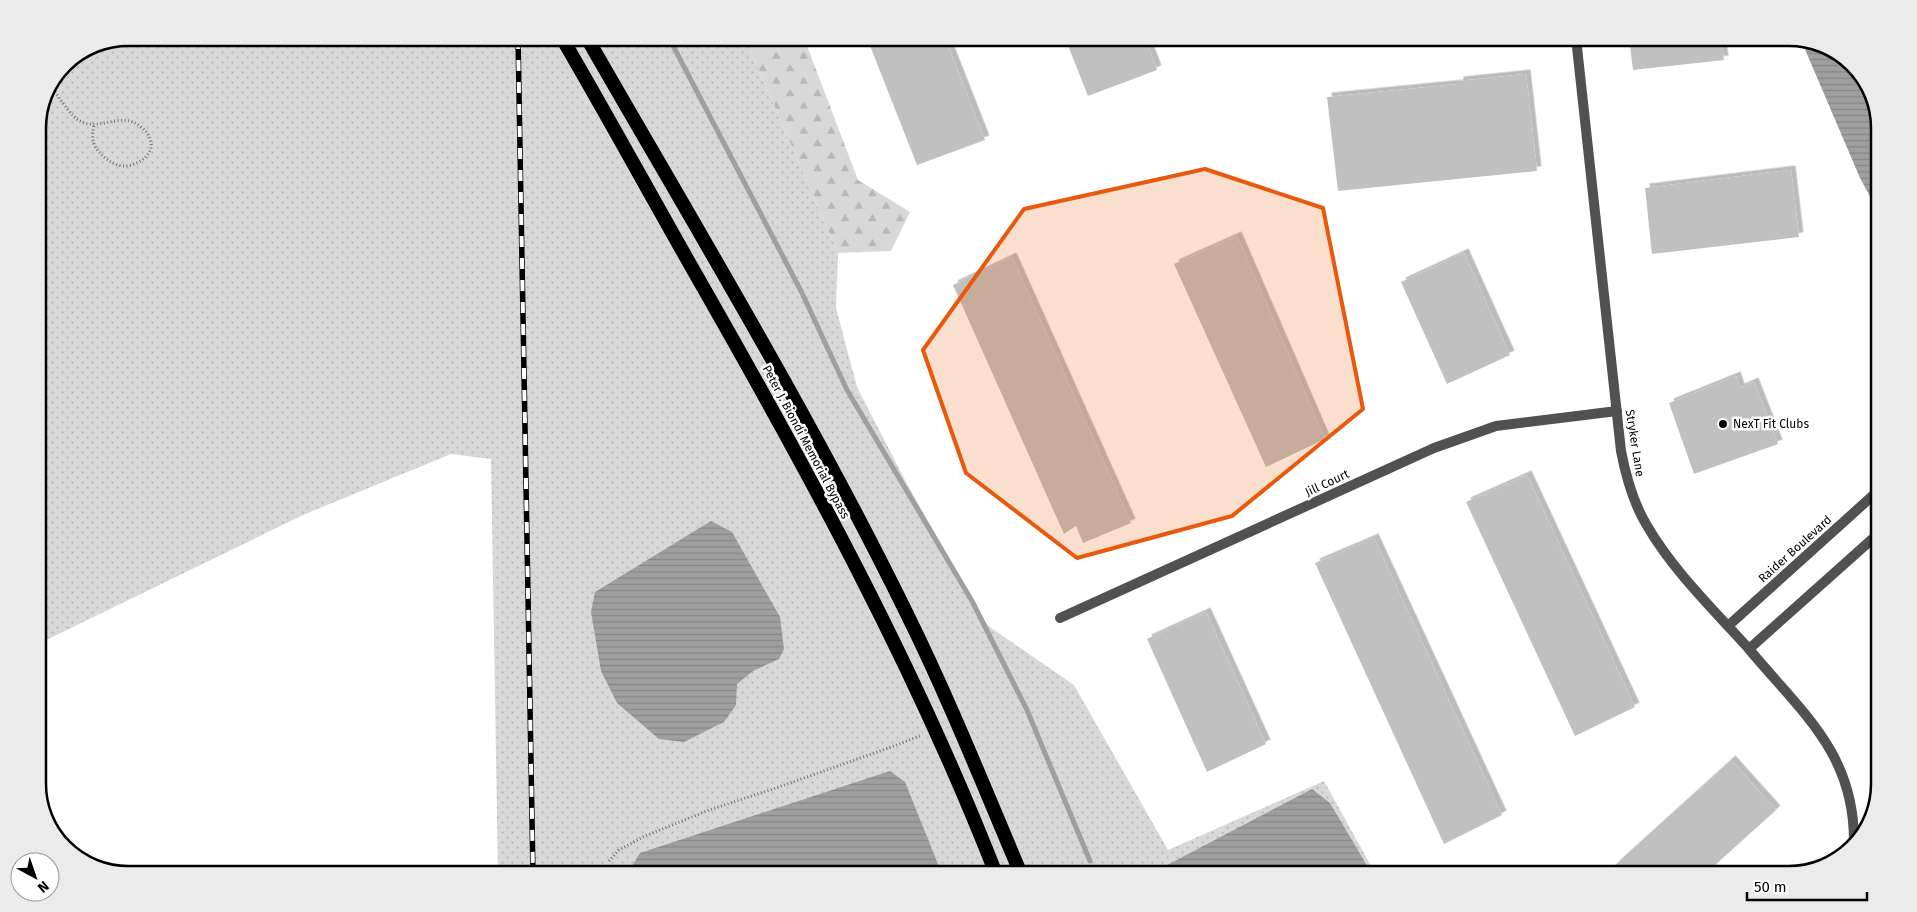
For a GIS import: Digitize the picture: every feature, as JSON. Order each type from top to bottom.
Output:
[{"type":"highway","name":"Peter J. Biondi Memorial Bypass","points":[[567,46],[754,376],[816,490],[893,641],[993,866]]},
{"type":"highway","name":"Peter J. Biondi Memorial Bypass","points":[[592,46],[744,311],[841,485],[944,693],[1018,866]]},
{"type":"street","name":"Stryker Lane","points":[[1577,46],[1624,469],[1633,496],[1646,524],[1661,548],[1822,735],[1843,773],[1850,797],[1854,820],[1854,834]]},
{"type":"street","name":"Jill Court","points":[[1060,618],[1434,448],[1458,439],[1496,426],[1617,411]]},
{"type":"street","name":"Raider Boulevard","points":[[1728,626],[1871,497]]},
{"type":"street","points":[[1749,649],[1871,540]]},
{"type":"path","points":[[55,92],[78,121],[94,125],[119,119],[134,121],[148,132],[152,142],[152,149],[148,155],[136,164],[124,167],[108,161],[92,142],[94,125]]},
{"type":"path","points":[[609,861],[619,850],[645,836],[709,810],[894,746],[934,730]]},
{"type":"highlighted area","points":[[1205,169],[1323,208],[1363,409],[1232,516],[1077,558],[966,473],[923,350],[1024,209]]},
{"type":"green space","points":[[128,46],[748,46],[838,253],[836,308],[857,387],[906,482],[987,625],[1074,685],[1168,850],[1324,781],[1371,866],[498,866],[491,459],[451,454],[303,515],[46,640],[46,123],[49,107],[63,78],[87,57],[112,48]]},
{"type":"green space","points":[[748,46],[807,46],[858,180],[910,212],[891,251],[838,253]]},
{"type":"shaded area","points":[[1804,48],[1820,52],[1839,63],[1854,78],[1865,97],[1871,123],[1871,198],[1860,178]]},
{"type":"shaded area","points":[[711,521],[732,532],[780,617],[784,649],[779,659],[753,671],[737,684],[736,705],[724,722],[684,742],[659,739],[617,703],[601,671],[591,612],[595,592]]},
{"type":"shaded area","points":[[890,771],[905,782],[939,866],[632,866],[640,853]]},
{"type":"shaded area","points":[[1312,789],[1330,803],[1367,866],[1165,866]]},
{"type":"building","points":[[870,46],[948,46],[985,140],[917,165]]},
{"type":"building","points":[[1068,46],[1148,46],[1157,70],[1088,96]]},
{"type":"building","points":[[1630,46],[1722,46],[1724,60],[1633,70]]},
{"type":"building","points":[[1526,74],[1537,171],[1338,191],[1327,97],[1459,84],[1459,81]]},
{"type":"building","points":[[1791,170],[1799,237],[1652,254],[1645,188]]},
{"type":"building","points":[[1237,236],[1325,439],[1266,467],[1174,264]]},
{"type":"building","points":[[1464,253],[1510,355],[1447,384],[1401,282]]},
{"type":"building","points":[[1012,257],[1131,523],[1083,543],[1076,526],[1064,534],[953,285]]},
{"type":"building","name":"NexT Fit Clubs","points":[[1736,376],[1740,388],[1754,382],[1778,444],[1694,474],[1669,403]]},
{"type":"building","points":[[1527,475],[1635,707],[1575,736],[1466,502]]},
{"type":"building","points":[[1374,538],[1502,815],[1444,844],[1315,563]]},
{"type":"building","points":[[1206,612],[1266,744],[1207,772],[1147,639]]},
{"type":"building","points":[[1731,760],[1776,810],[1714,866],[1615,865]]},
{"type":"waterway","points":[[673,46],[802,293],[847,390],[972,601],[1027,710],[1090,861]]},
{"type":"railway","points":[[518,46],[533,866]]},
{"type":"place","name":"NexT Fit Clubs","points":[[1723,424]]}]
